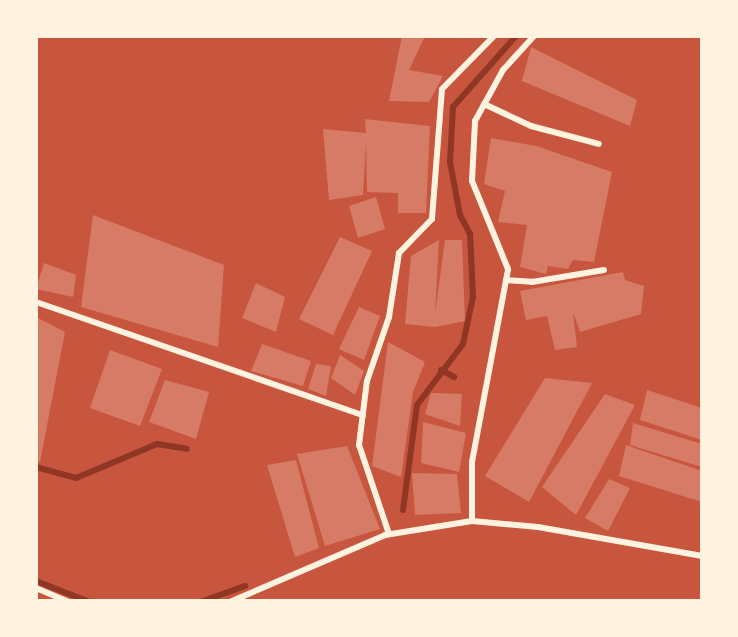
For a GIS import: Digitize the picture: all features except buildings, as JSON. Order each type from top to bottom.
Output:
[{"type":"lane","points":[[389,534],[359,445],[367,381],[389,317],[399,253],[432,219],[442,89],[494,36]]},
{"type":"lane","points":[[472,521],[472,462],[508,269],[472,181],[475,121],[503,70],[534,36]]},
{"type":"lane","points":[[484,104],[531,126],[599,144]]},
{"type":"lane","points":[[506,280],[532,282],[604,270]]},
{"type":"lane","points":[[36,302],[363,415]]},
{"type":"lane","points":[[232,601],[389,534],[472,521],[538,527],[702,556]]},
{"type":"lane","points":[[36,588],[67,601]]},
{"type":"waterway","points":[[403,510],[417,405],[463,344],[473,297],[470,234],[460,215],[450,162],[453,107],[516,36]]},
{"type":"waterway","points":[[441,370],[454,377]]},
{"type":"waterway","points":[[36,467],[76,478],[157,444],[187,449]]},
{"type":"waterway","points":[[36,581],[87,601]]},
{"type":"waterway","points":[[203,601],[245,586]]}]
